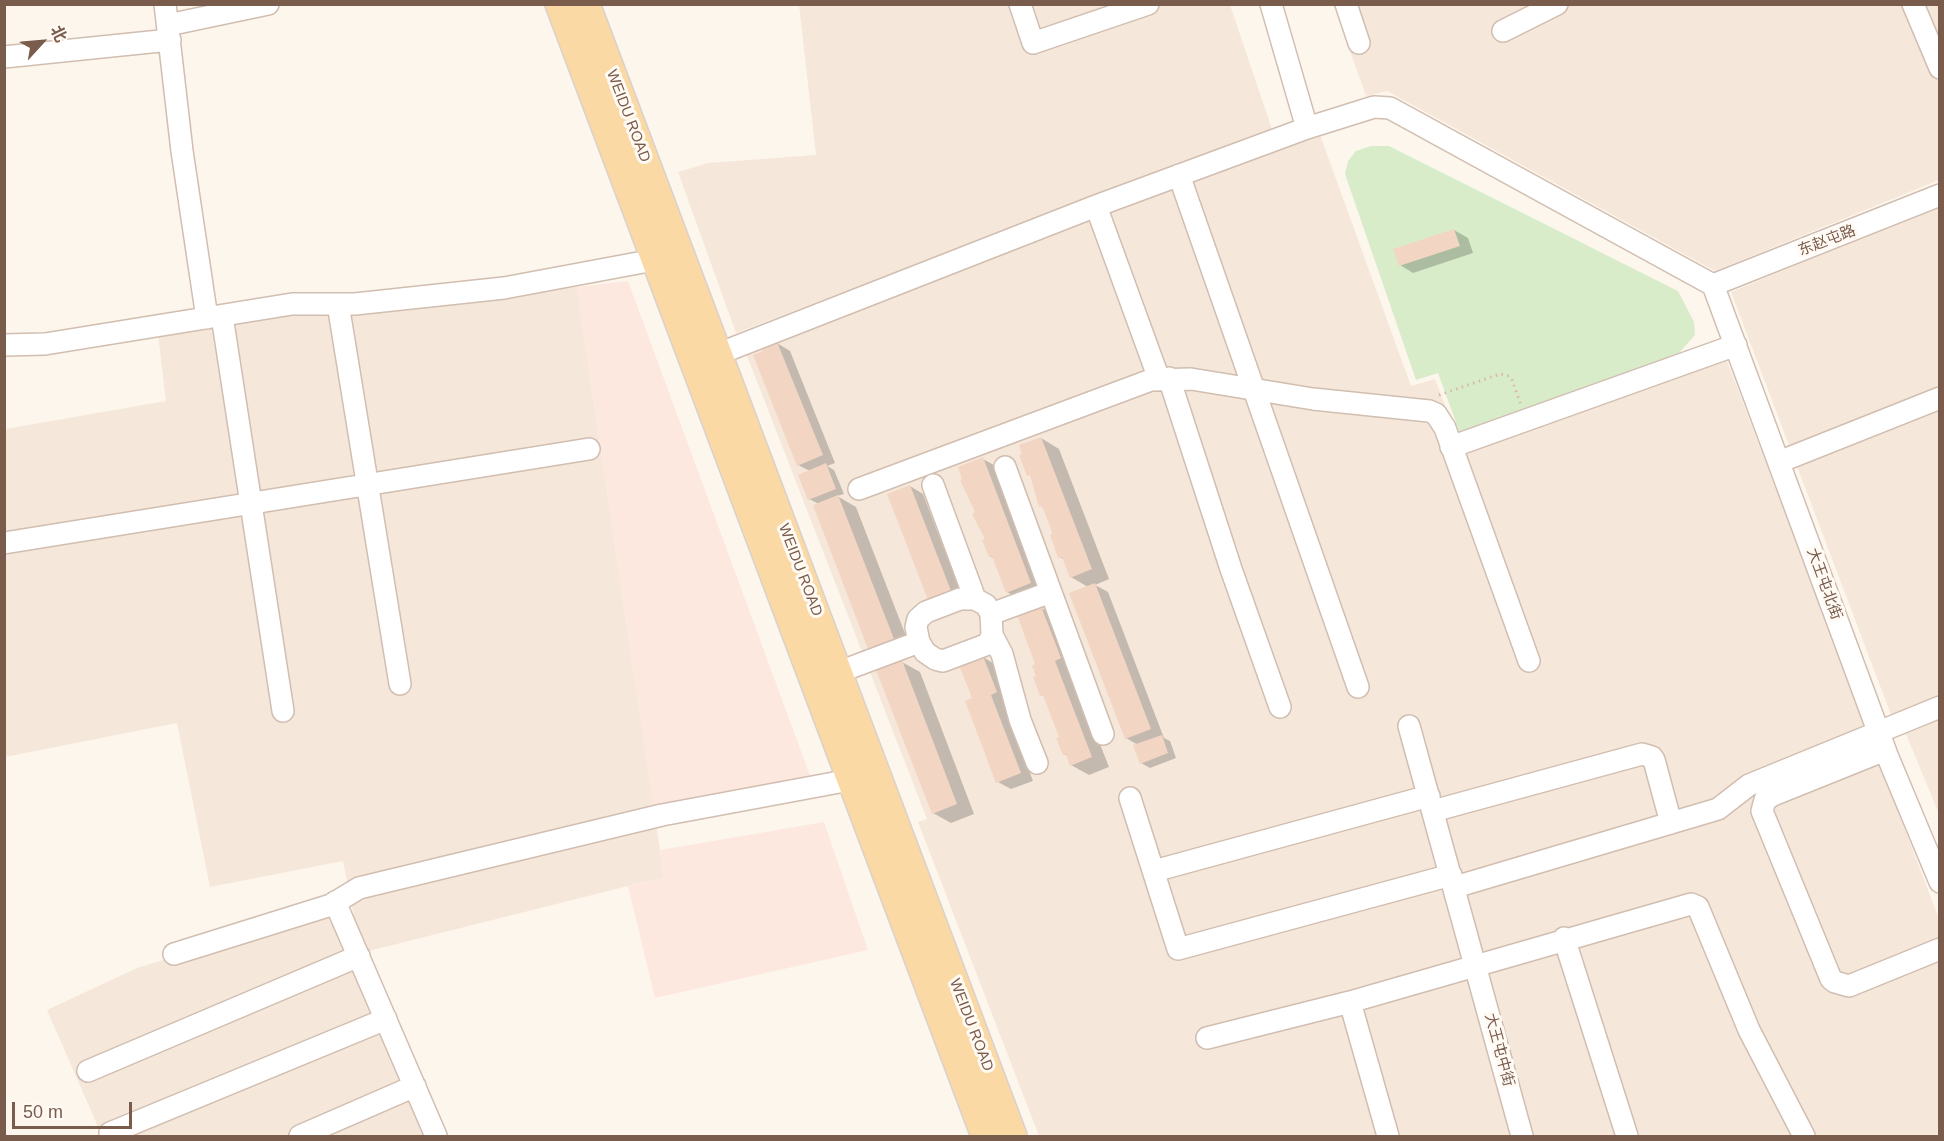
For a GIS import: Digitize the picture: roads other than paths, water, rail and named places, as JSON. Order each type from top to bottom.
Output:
[{"type":"main road","name":"WEIDU ROAD","points":[[559,4],[985,1137]]},
{"type":"main road","name":"WEIDU ROAD","points":[[586,4],[1013,1137]]},
{"type":"street","points":[[6,50],[268,4]]},
{"type":"street","points":[[1020,4],[1033,43],[1148,4]]},
{"type":"street","points":[[1271,4],[1307,128]]},
{"type":"street","points":[[1346,4],[1359,43]]},
{"type":"street","points":[[1503,31],[1557,4]]},
{"type":"street","points":[[1913,4],[1940,68]]},
{"type":"street","points":[[168,23],[182,151],[251,503],[283,711]]},
{"type":"street","points":[[718,354],[1096,206],[1307,128],[1374,107],[1390,108],[1713,285]]},
{"type":"street","points":[[1179,175],[1358,687]]},
{"type":"street","name":"东赵屯路","points":[[1713,285],[1940,195]]},
{"type":"street","points":[[1096,206],[1164,379],[1280,706]]},
{"type":"street","points":[[4,345],[45,344],[292,304],[355,304],[504,288],[654,260]]},
{"type":"street","name":"大王屯北街","points":[[1713,285],[1882,741],[1940,882]]},
{"type":"street","points":[[338,304],[400,684]]},
{"type":"street","points":[[1451,447],[1736,345]]},
{"type":"street","points":[[858,489],[1164,379],[1191,379],[1313,399],[1429,411],[1436,414],[1451,447],[1529,661]]},
{"type":"street","points":[[1779,462],[1940,398]]},
{"type":"street","points":[[4,543],[589,449]]},
{"type":"street","points":[[1005,467],[1103,734]]},
{"type":"street","points":[[933,486],[975,599]]},
{"type":"street","points":[[992,624],[1051,592]]},
{"type":"street","points":[[992,624],[988,644],[943,661],[925,652],[918,642],[916,627],[918,619],[926,612],[960,599],[975,599],[986,605],[1004,661],[1020,720],[1037,764]]},
{"type":"street","points":[[839,672],[918,642]]},
{"type":"street","points":[[1940,707],[1882,741],[1773,795],[1765,800],[1762,811],[1831,979],[1849,986],[1940,949]]},
{"type":"street","name":"大王屯中街","points":[[1409,726],[1522,1137]]},
{"type":"street","points":[[1130,798],[1178,949],[1453,881],[1671,823],[1718,809],[1749,785],[1882,741]]},
{"type":"street","points":[[1154,871],[1642,754],[1654,760],[1671,823]]},
{"type":"street","points":[[174,954],[335,902],[359,888],[662,815],[850,780]]},
{"type":"street","points":[[335,902],[436,1137]]},
{"type":"street","points":[[1207,1038],[1350,1002],[1564,938],[1691,904],[1698,907],[1749,1030],[1804,1137]]},
{"type":"street","points":[[1564,938],[1627,1137]]},
{"type":"street","points":[[88,1071],[359,956]]},
{"type":"street","points":[[1350,1002],[1388,1137]]},
{"type":"street","points":[[110,1133],[386,1019]]},
{"type":"street","points":[[300,1137],[415,1086]]}]
